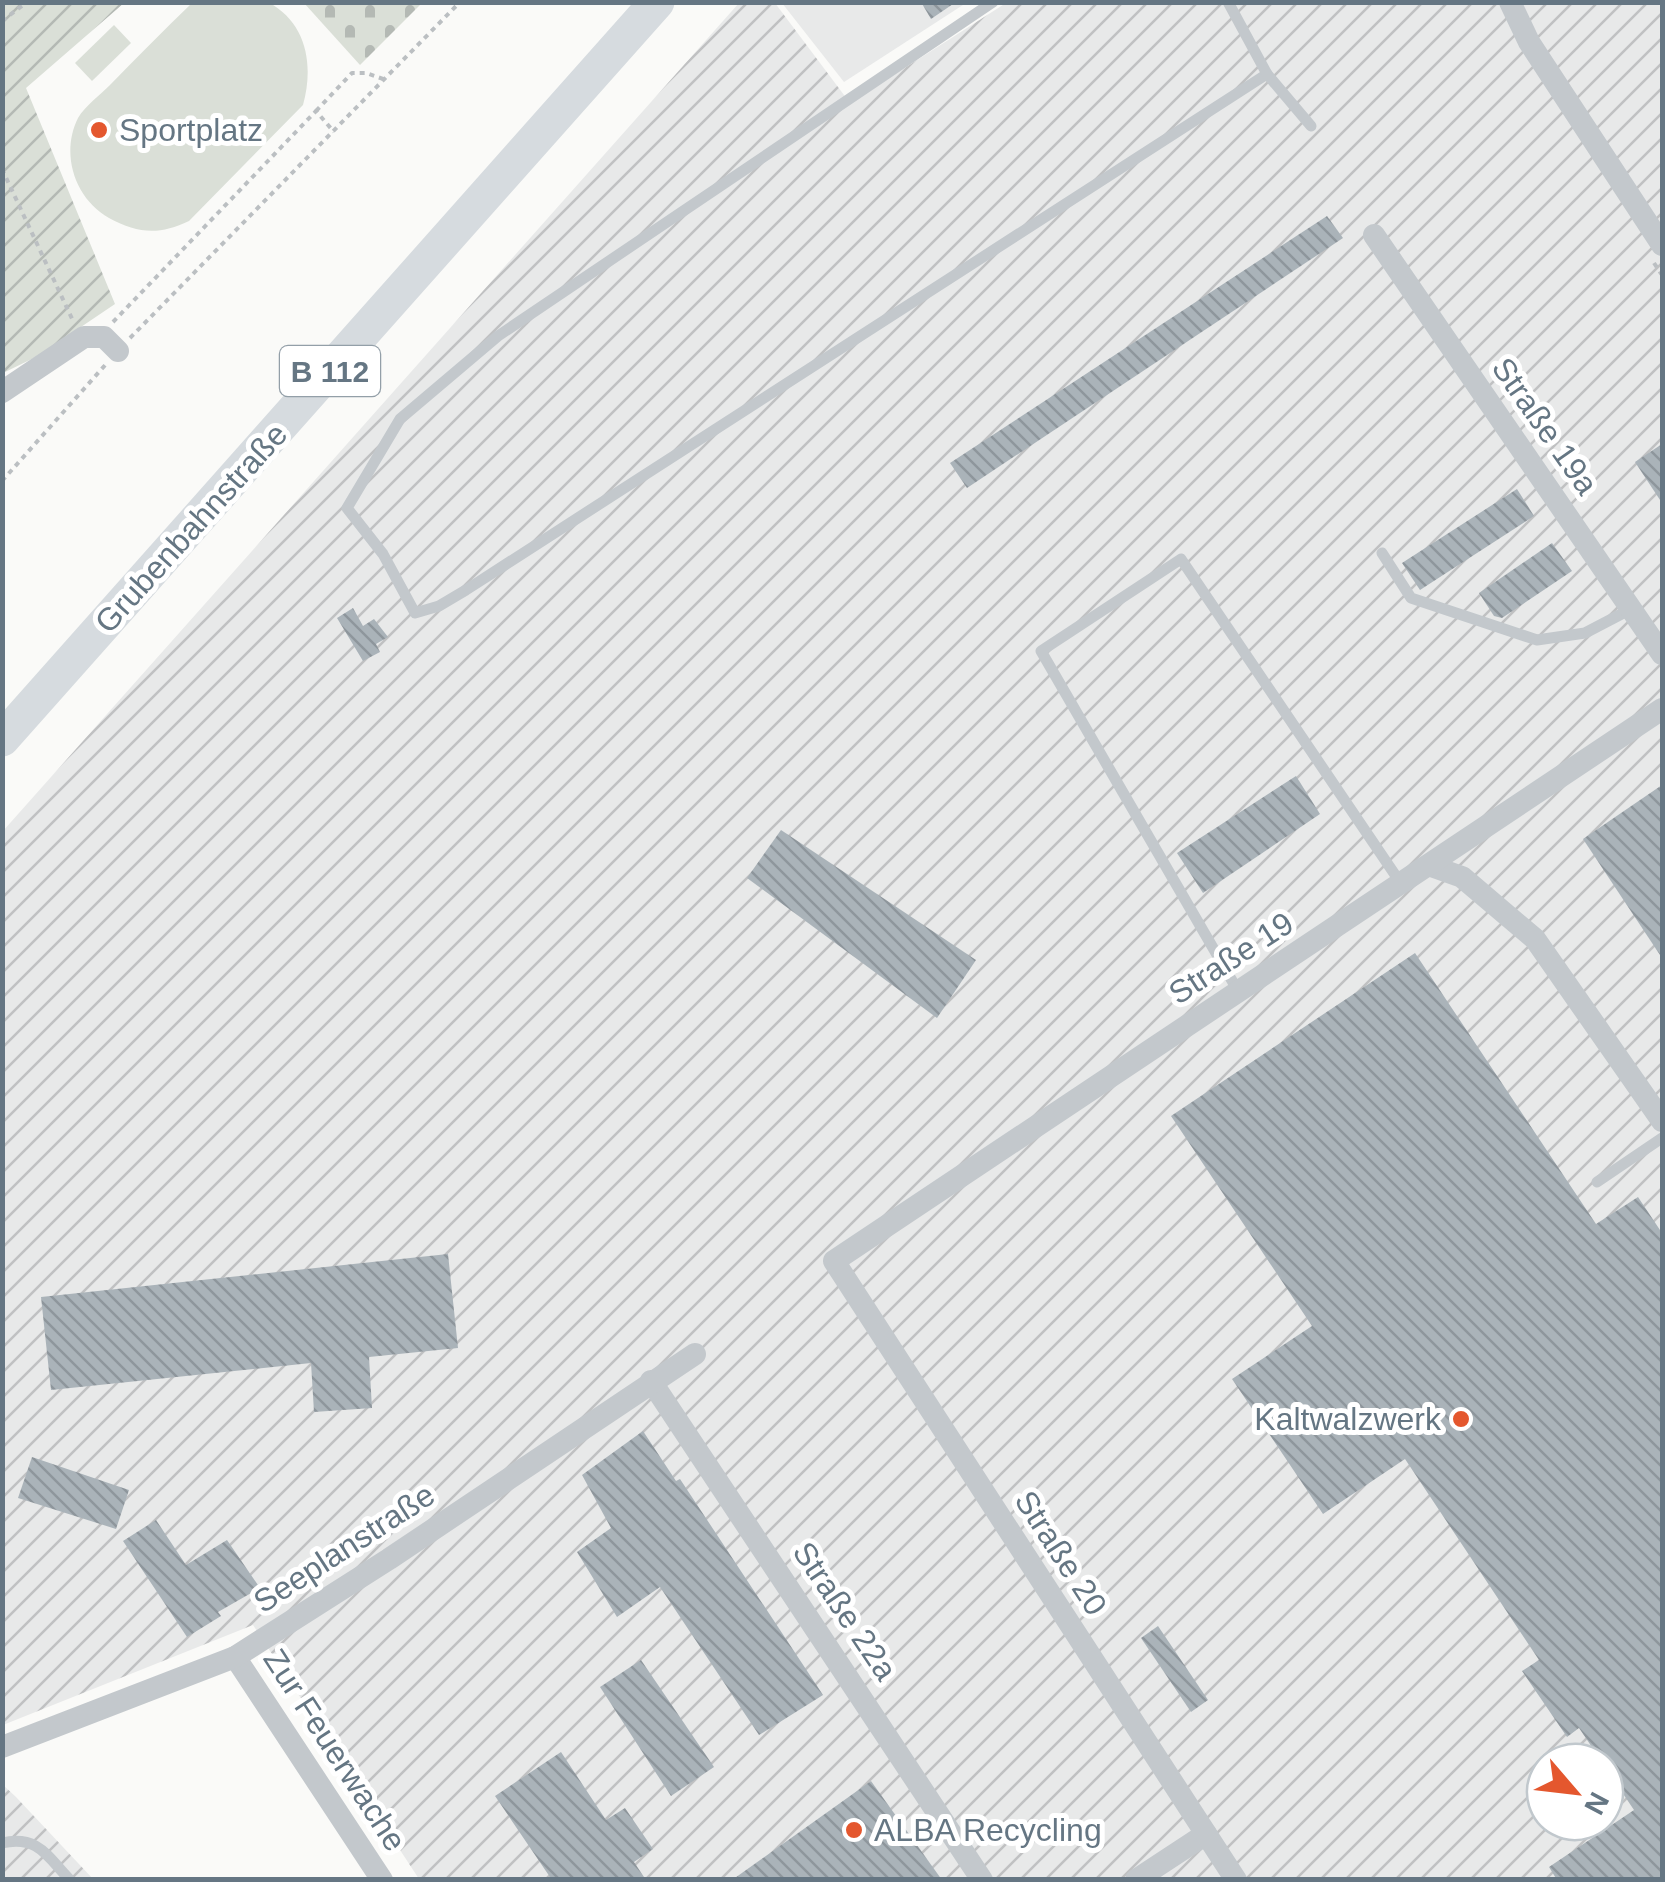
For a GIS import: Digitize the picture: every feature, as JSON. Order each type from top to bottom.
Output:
[{"type":"main road","name":"Grubenbahnstraße","points":[[2,739],[658,2]]},
{"type":"street","points":[[1510,2],[1529,42],[1662,244]]},
{"type":"street","name":"Straße 19a","points":[[1374,236],[1662,654]]},
{"type":"street","points":[[2,392],[101,342]]},
{"type":"street","name":"Straße 19","points":[[834,1261],[1662,709]]},
{"type":"street","points":[[1430,866],[1462,877],[1535,939],[1662,1121]]},
{"type":"street","name":"Straße 20","points":[[834,1261],[1236,1880]]},
{"type":"street","name":"Seeplanstraße","points":[[2,1747],[235,1657],[695,1354]]},
{"type":"street","name":"Straße 22a","points":[[651,1381],[982,1880]]},
{"type":"street","name":"Zur Feuerwache","points":[[235,1657],[382,1880]]},
{"type":"street","points":[[1136,1880],[1206,1834]]},
{"type":"lane","points":[[993,2],[498,336],[400,419],[348,508],[384,554],[415,613],[439,606],[466,590],[1267,74]]},
{"type":"lane","points":[[1228,2],[1267,74],[1311,126]]},
{"type":"lane","points":[[1382,553],[1411,598],[1537,640],[1585,633],[1631,608]]},
{"type":"lane","points":[[1238,991],[1041,651],[1180,560],[1402,885]]},
{"type":"lane","points":[[1597,1182],[1662,1138]]},
{"type":"lane","points":[[2,1843],[21,1839],[34,1843],[70,1880]]},
{"type":"path","points":[[2,21],[26,2]]},
{"type":"path","points":[[101,342],[334,132],[460,2]]},
{"type":"path","points":[[2,480],[112,322],[352,73],[386,80]]},
{"type":"path","points":[[316,111],[334,132]]},
{"type":"path","points":[[2,169],[101,342]]},
{"type":"shaded area","points":[[739,3],[775,3],[850,103],[1006,3],[1662,3],[1662,1879],[419,1879],[253,1625],[3,1725],[3,831]]},
{"type":"shaded area","points":[[782,3],[966,3],[844,82]]},
{"type":"shaded area","points":[[2,1784],[16,1797],[93,1879],[3,1879]]},
{"type":"green space","name":"Sportplatz","points":[[268,2],[281,11],[304,46],[308,75],[303,105],[189,221],[159,230],[130,227],[97,210],[80,188],[71,160],[73,132],[85,109],[192,3]]},
{"type":"green space","points":[[3,3],[124,3],[26,88],[115,304],[38,356],[3,373]]},
{"type":"green space","points":[[304,3],[422,3],[360,65]]},
{"type":"green space","points":[[114,25],[131,43],[92,81],[75,63]]},
{"type":"building","points":[[921,2],[956,2],[931,19]]},
{"type":"building","points":[[1327,216],[1343,238],[967,488],[950,463]]},
{"type":"building","points":[[1662,444],[1662,503],[1635,462]]},
{"type":"building","points":[[1517,489],[1534,516],[1420,590],[1402,563]]},
{"type":"building","points":[[1552,543],[1572,571],[1502,618],[1494,616],[1479,593]]},
{"type":"building","points":[[353,608],[363,626],[374,619],[388,637],[376,644],[380,652],[363,661],[337,618]]},
{"type":"building","points":[[1296,776],[1320,814],[1203,893],[1177,853]]},
{"type":"building","points":[[1662,785],[1662,958],[1583,839]]},
{"type":"building","points":[[781,830],[976,960],[937,1018],[747,878]]},
{"type":"building","name":"Kaltwalzwerk","points":[[1415,953],[1596,1224],[1638,1197],[1662,1233],[1662,1880],[1557,1880],[1549,1867],[1586,1842],[1625,1842],[1625,1816],[1634,1810],[1625,1797],[1625,1742],[1588,1742],[1579,1728],[1567,1737],[1522,1671],[1539,1660],[1405,1459],[1323,1514],[1232,1379],[1312,1326],[1171,1116]]},
{"type":"building","points":[[448,1254],[458,1348],[369,1357],[372,1408],[314,1412],[311,1363],[51,1390],[41,1297]]},
{"type":"building","points":[[643,1431],[676,1481],[680,1479],[823,1695],[759,1735],[660,1587],[617,1617],[577,1552],[611,1528],[582,1475]]},
{"type":"building","points":[[32,1457],[129,1490],[116,1529],[18,1498]]},
{"type":"building","points":[[156,1520],[186,1565],[227,1540],[260,1588],[218,1612],[221,1616],[187,1637],[123,1541]]},
{"type":"building","points":[[1158,1626],[1208,1700],[1191,1712],[1141,1638]]},
{"type":"building","points":[[641,1660],[714,1767],[671,1796],[600,1687]]},
{"type":"building","points":[[561,1752],[606,1820],[625,1808],[653,1849],[634,1862],[646,1880],[552,1880],[495,1796]]},
{"type":"building","name":"ALBA Recycling","points":[[871,1781],[942,1880],[732,1880]]},
{"type":"place","name":"Sportplatz","points":[[99,130]]},
{"type":"place","name":"Kaltwalzwerk","points":[[1461,1419]]},
{"type":"place","name":"ALBA Recycling","points":[[854,1830]]}]
